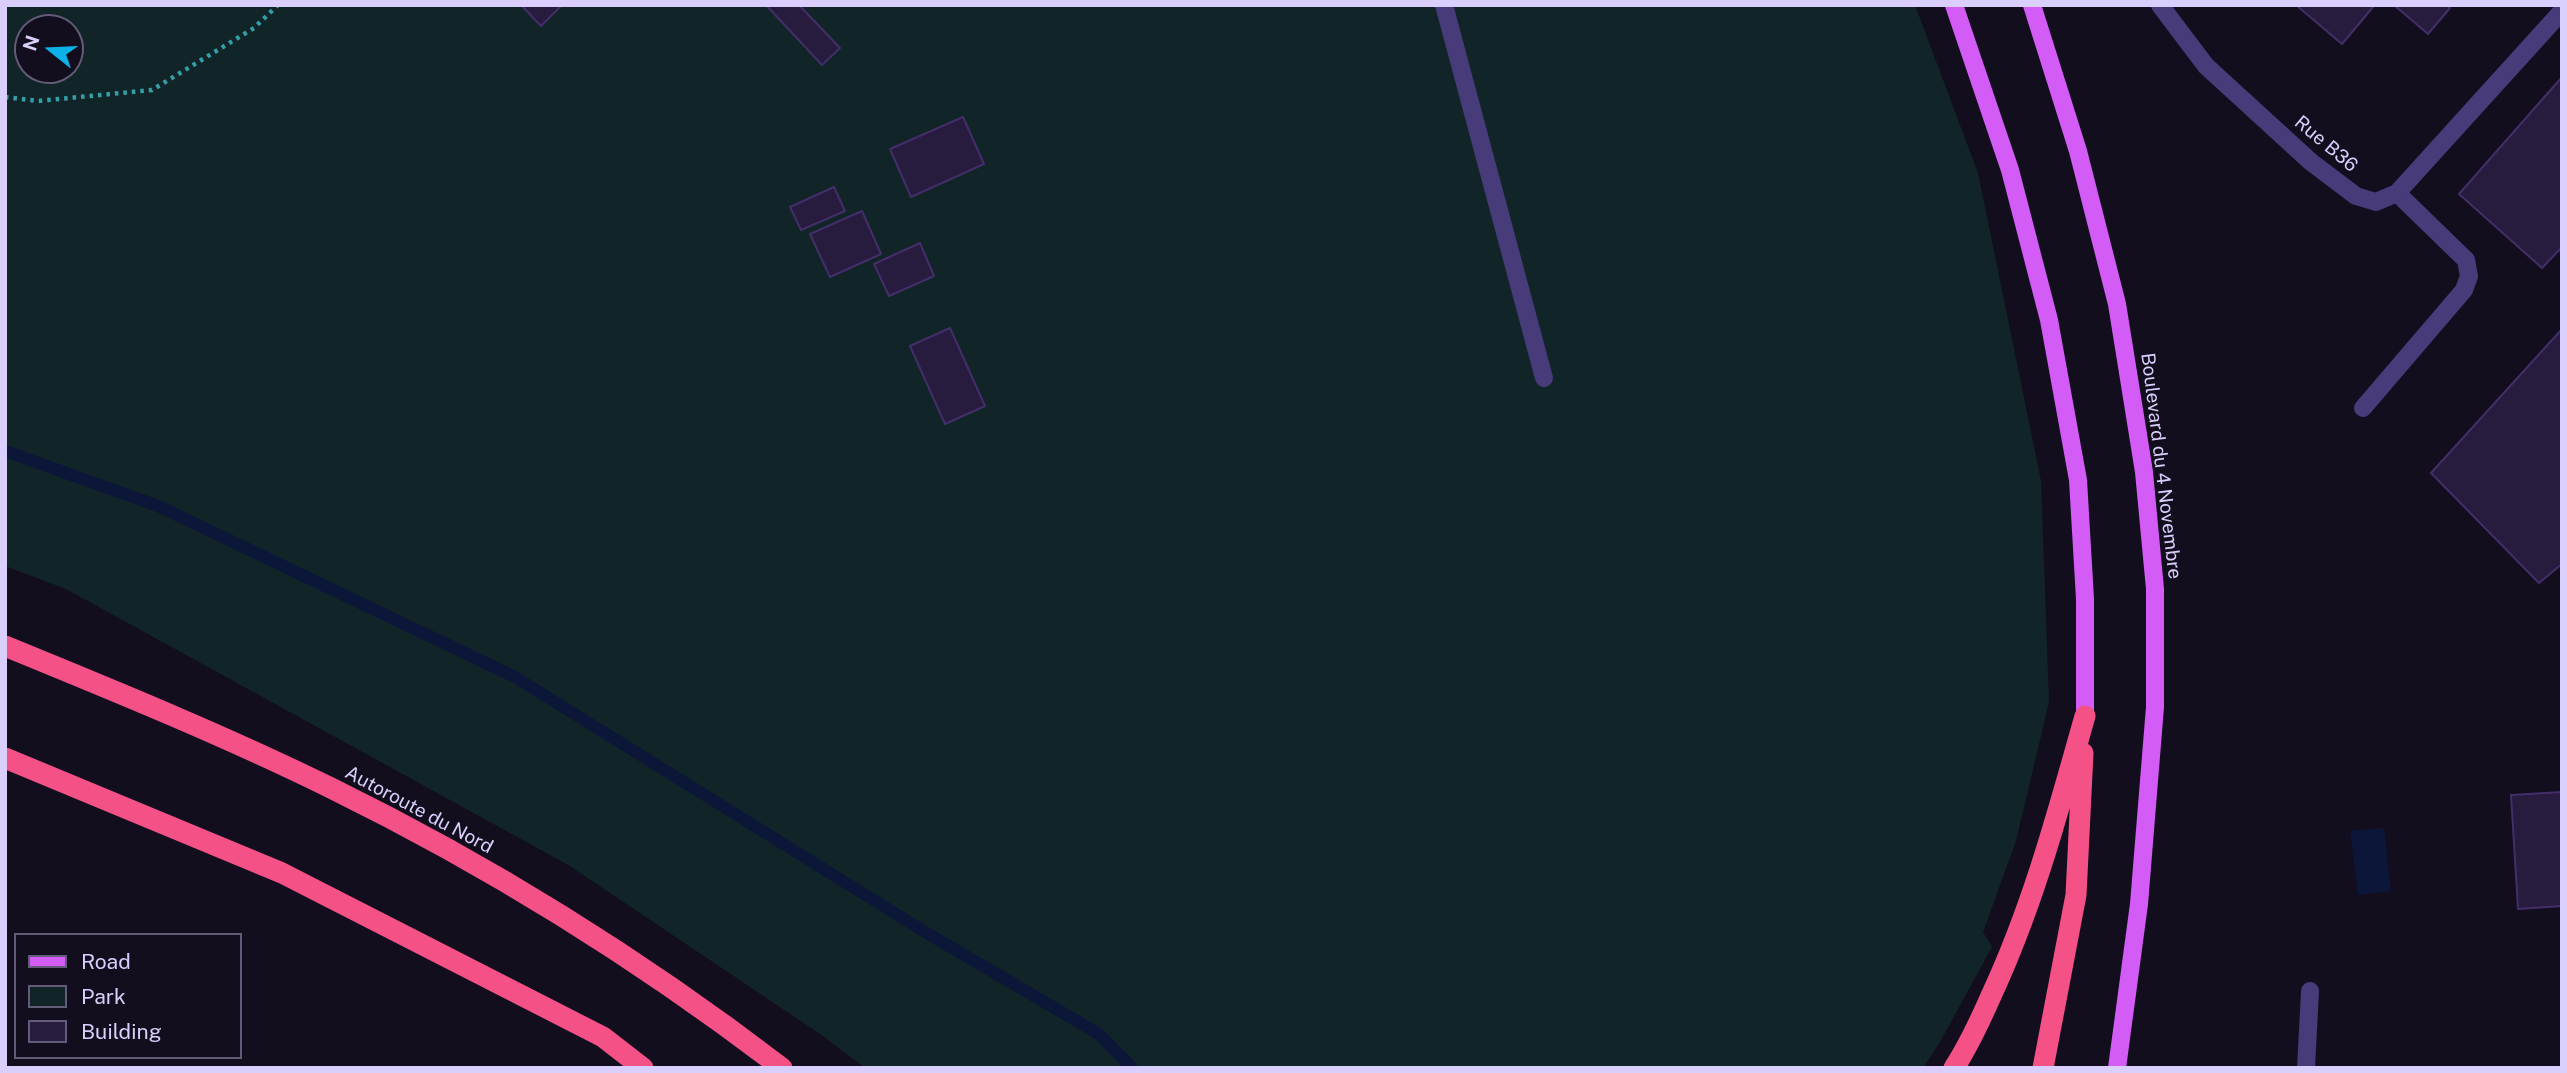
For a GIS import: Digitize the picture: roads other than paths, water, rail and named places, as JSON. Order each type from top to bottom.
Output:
[{"type":"highway","name":"Autoroute du Nord","points":[[5,646],[171,713],[321,783],[501,879],[645,967],[782,1068]]},
{"type":"highway","points":[[1954,1068],[1968,1046],[2012,950],[2045,860],[2085,716]]},
{"type":"highway","points":[[2043,1068],[2076,895],[2085,716]]},
{"type":"highway","points":[[5,758],[282,873],[603,1037],[643,1068]]},
{"type":"main road","points":[[1954,5],[2010,170],[2049,320],[2078,480],[2085,599],[2085,716]]},
{"type":"main road","name":"Boulevard du 4 Novembre","points":[[2032,5],[2078,151],[2118,304],[2144,471],[2155,589],[2155,706],[2139,904],[2117,1068]]},
{"type":"street","points":[[1444,5],[1544,378]]},
{"type":"street","name":"Rue B36","points":[[2160,5],[2206,66],[2311,162],[2356,195],[2376,202],[2397,193]]},
{"type":"street","points":[[2363,408],[2464,290],[2469,276],[2466,260],[2397,193],[2562,11]]},
{"type":"street","points":[[2306,1068],[2310,991]]},
{"type":"water","points":[[2384,828],[2391,891],[2358,895],[2350,831]]},
{"type":"waterway","points":[[5,451],[158,506],[515,677],[925,932],[1099,1034],[1132,1068]]}]
